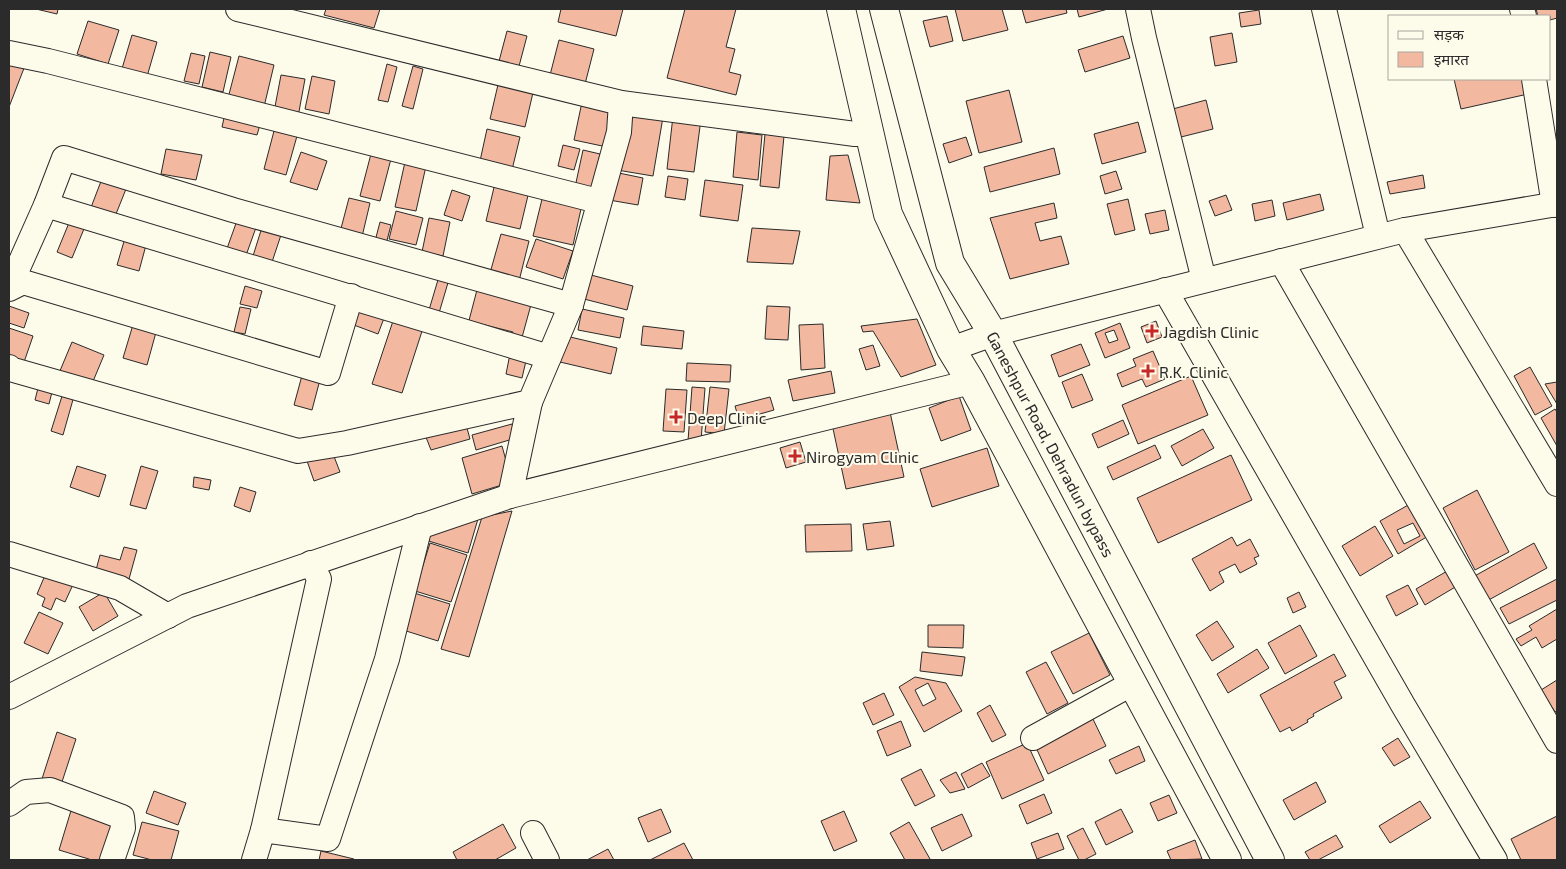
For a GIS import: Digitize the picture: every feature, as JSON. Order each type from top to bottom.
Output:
[{"type":"main road","points":[[840,9],[888,214],[951,349],[971,382],[1227,860]]},
{"type":"main road","name":"Ganeshpur Road, Dehradun bypass","points":[[884,9],[950,263],[993,334],[1270,860]]},
{"type":"street","points":[[238,9],[621,103],[855,134],[869,134]]},
{"type":"street","points":[[1138,9],[1204,280]]},
{"type":"street","points":[[1324,9],[1378,236]]},
{"type":"street","points":[[9,53],[57,63],[598,202]]},
{"type":"street","points":[[951,349],[993,334],[1378,236],[1556,204],[1534,80]]},
{"type":"street","points":[[510,496],[530,402],[571,305],[618,132],[621,103]]},
{"type":"street","points":[[9,288],[46,205],[64,158],[242,213],[571,305]]},
{"type":"street","points":[[46,205],[549,357]]},
{"type":"street","points":[[1405,230],[1557,484]]},
{"type":"street","points":[[1281,261],[1557,741]]},
{"type":"street","points":[[9,288],[23,282],[328,372],[351,296]]},
{"type":"street","points":[[1164,290],[1495,860]]},
{"type":"street","points":[[9,367],[10,369],[298,451],[346,443],[530,402]]},
{"type":"street","points":[[9,697],[187,606],[510,496],[971,382]]},
{"type":"street","points":[[264,830],[328,839],[387,659],[420,526]]},
{"type":"street","points":[[9,554],[120,588],[168,616]]},
{"type":"street","points":[[254,860],[264,830],[319,579],[311,564]]},
{"type":"street","points":[[1033,738],[1132,683]]},
{"type":"street","points":[[9,804],[26,792],[50,790],[122,818],[123,828],[112,860]]},
{"type":"street","points":[[533,833],[547,860]]},
{"type":"building","points":[[36,9],[58,9],[57,14]]},
{"type":"building","points":[[326,9],[380,9],[374,28],[324,15]]},
{"type":"building","points":[[561,9],[623,9],[616,36],[558,22]]},
{"type":"building","points":[[685,9],[736,9],[726,47],[735,49],[729,72],[741,75],[736,95],[667,78]]},
{"type":"building","points":[[955,9],[1002,9],[1008,30],[963,41]]},
{"type":"building","points":[[1022,9],[1066,9],[1067,13],[1026,23]]},
{"type":"building","points":[[1077,9],[1108,9],[1079,17]]},
{"type":"building","points":[[1536,9],[1557,9],[1557,18],[1551,20],[1551,15],[1538,15]]},
{"type":"building","points":[[1259,10],[1261,24],[1241,27],[1239,13]]},
{"type":"building","points":[[947,16],[953,41],[930,47],[923,21]]},
{"type":"building","points":[[88,21],[119,30],[108,64],[77,54]]},
{"type":"building","points":[[507,31],[527,36],[518,70],[498,65]]},
{"type":"building","points":[[1232,33],[1237,62],[1215,66],[1210,37]]},
{"type":"building","points":[[132,35],[157,42],[146,80],[121,72]]},
{"type":"building","points":[[1123,36],[1130,58],[1085,72],[1078,50]]},
{"type":"building","points":[[559,40],[594,49],[584,88],[549,79]]},
{"type":"building","points":[[210,52],[231,57],[223,92],[202,87]]},
{"type":"building","points":[[191,53],[205,56],[199,84],[184,81]]},
{"type":"building","points":[[239,56],[274,65],[263,111],[227,102]]},
{"type":"building","points":[[9,58],[26,63],[9,107]]},
{"type":"building","points":[[387,64],[397,67],[388,102],[378,100]]},
{"type":"building","points":[[413,66],[423,69],[413,109],[402,106]]},
{"type":"building","points":[[281,75],[305,79],[298,117],[274,112]]},
{"type":"building","points":[[312,76],[335,81],[329,114],[305,109]]},
{"type":"building","points":[[500,76],[535,84],[525,127],[490,119]]},
{"type":"building","points":[[1454,80],[1524,80],[1528,94],[1461,109]]},
{"type":"building","points":[[1009,90],[1022,142],[979,153],[966,101]]},
{"type":"building","points":[[1206,100],[1213,129],[1177,138],[1169,110]]},
{"type":"building","points":[[582,102],[615,108],[607,147],[574,140]]},
{"type":"building","points":[[226,109],[262,118],[257,135],[222,127]]},
{"type":"building","points":[[627,111],[663,117],[653,176],[617,170]]},
{"type":"building","points":[[673,116],[701,119],[694,172],[667,169]]},
{"type":"building","points":[[1138,122],[1146,152],[1102,164],[1094,134]]},
{"type":"building","points":[[487,129],[520,137],[510,178],[478,170]]},
{"type":"building","points":[[274,131],[297,136],[286,175],[264,169]]},
{"type":"building","points":[[737,132],[762,135],[758,180],[733,177]]},
{"type":"building","points":[[765,134],[784,136],[779,188],[760,186]]},
{"type":"building","points":[[966,137],[972,155],[949,163],[943,144]]},
{"type":"building","points":[[563,145],[580,149],[574,170],[558,166]]},
{"type":"building","points":[[1054,148],[1060,174],[990,192],[984,167]]},
{"type":"building","points":[[166,149],[202,155],[196,180],[161,174]]},
{"type":"building","points":[[372,150],[392,155],[380,201],[360,196]]},
{"type":"building","points":[[583,150],[600,154],[591,196],[574,192]]},
{"type":"building","points":[[301,152],[327,161],[317,190],[290,182]]},
{"type":"building","points":[[848,155],[860,203],[826,200],[830,156]]},
{"type":"building","points":[[405,162],[426,166],[416,211],[395,207]]},
{"type":"building","points":[[1116,171],[1122,189],[1105,194],[1100,176]]},
{"type":"building","points":[[614,172],[643,178],[638,205],[609,200]]},
{"type":"building","points":[[1423,175],[1425,188],[1390,194],[1387,182]]},
{"type":"building","points":[[103,176],[128,184],[114,219],[90,210]]},
{"type":"building","points":[[668,176],[688,179],[685,200],[665,197]]},
{"type":"building","points":[[496,179],[530,187],[520,229],[486,221]]},
{"type":"building","points":[[705,180],[743,185],[738,221],[700,216]]},
{"type":"building","points":[[452,190],[470,196],[462,221],[444,215]]},
{"type":"building","points":[[544,191],[583,200],[573,245],[533,236]]},
{"type":"building","points":[[1320,194],[1324,210],[1287,220],[1283,203]]},
{"type":"building","points":[[1226,195],[1232,210],[1215,216],[1209,201]]},
{"type":"building","points":[[349,198],[370,203],[361,241],[339,236]]},
{"type":"building","points":[[1128,199],[1135,230],[1115,235],[1107,204]]},
{"type":"building","points":[[1272,200],[1275,216],[1255,221],[1252,204]]},
{"type":"building","points":[[1054,203],[1057,218],[1035,223],[1040,241],[1061,236],[1069,264],[1010,279],[990,218]]},
{"type":"building","points":[[1165,210],[1169,230],[1150,234],[1145,214]]},
{"type":"building","points":[[396,211],[423,218],[416,245],[389,239]]},
{"type":"building","points":[[239,215],[258,222],[244,261],[225,254]]},
{"type":"building","points":[[71,218],[86,224],[72,258],[57,252]]},
{"type":"building","points":[[429,218],[450,222],[443,256],[422,252]]},
{"type":"building","points":[[380,222],[391,225],[385,248],[374,245]]},
{"type":"building","points":[[263,224],[283,229],[272,262],[253,256]]},
{"type":"building","points":[[128,228],[149,234],[139,271],[117,265]]},
{"type":"building","points":[[752,228],[800,231],[793,264],[747,262]]},
{"type":"building","points":[[501,234],[529,241],[519,281],[490,273]]},
{"type":"building","points":[[536,239],[573,251],[563,279],[526,267]]},
{"type":"building","points":[[440,273],[450,276],[439,313],[429,310]]},
{"type":"building","points":[[591,275],[633,286],[627,310],[584,299]]},
{"type":"building","points":[[245,286],[262,291],[257,308],[240,304]]},
{"type":"building","points":[[478,286],[532,301],[521,341],[512,338],[513,332],[481,324],[479,331],[467,328]]},
{"type":"building","points":[[351,300],[386,313],[378,334],[343,321]]},
{"type":"building","points":[[9,306],[29,313],[24,328],[9,323]]},
{"type":"building","points":[[767,306],[790,307],[788,340],[765,339]]},
{"type":"building","points":[[240,307],[251,309],[245,334],[234,332]]},
{"type":"building","points":[[582,309],[624,318],[620,338],[578,330]]},
{"type":"building","points":[[395,315],[424,325],[402,393],[372,384]]},
{"type":"building","points":[[135,318],[158,325],[147,365],[123,358]]},
{"type":"building","points":[[917,319],[936,365],[901,377],[873,331],[863,332],[861,326]]},
{"type":"building","points":[[1156,321],[1162,337],[1147,343],[1141,327]]},
{"type":"building","points":[[1120,323],[1130,348],[1105,358],[1095,333]],"holes":[[[1114,330],[1118,340],[1109,343],[1105,333]]]},
{"type":"building","points":[[823,324],[825,368],[801,370],[799,325]]},
{"type":"building","points":[[643,326],[684,331],[682,349],[641,345]]},
{"type":"building","points":[[9,328],[33,336],[22,368],[9,363]]},
{"type":"building","points":[[566,336],[617,348],[611,374],[560,362]]},
{"type":"building","points":[[72,342],[104,355],[89,391],[57,378]]},
{"type":"building","points":[[512,344],[529,348],[522,378],[506,374]]},
{"type":"building","points":[[1081,344],[1090,365],[1059,377],[1051,355]]},
{"type":"building","points":[[873,345],[880,366],[866,370],[859,349]]},
{"type":"building","points":[[1153,351],[1165,379],[1146,387],[1142,379],[1122,387],[1117,374],[1136,366],[1133,359]]},
{"type":"building","points":[[687,363],[731,365],[730,382],[686,381]]},
{"type":"building","points":[[1530,367],[1552,406],[1535,415],[1514,376]]},
{"type":"building","points":[[304,368],[322,372],[312,410],[294,405]]},
{"type":"building","points":[[831,371],[835,393],[793,401],[788,380]]},
{"type":"building","points":[[1082,374],[1093,400],[1072,408],[1062,382]]},
{"type":"building","points":[[1191,376],[1208,415],[1138,444],[1122,405]]},
{"type":"building","points":[[1557,382],[1557,404],[1545,384]]},
{"type":"building","points":[[39,384],[53,388],[49,404],[35,400]]},
{"type":"building","points":[[692,387],[705,388],[701,441],[688,441]]},
{"type":"building","points":[[710,387],[729,389],[724,434],[705,432]]},
{"type":"building","points":[[666,389],[687,390],[684,432],[663,431]]},
{"type":"building","points":[[63,393],[74,396],[63,435],[51,431]]},
{"type":"building","points":[[959,396],[971,430],[941,441],[929,408]]},
{"type":"building","points":[[770,397],[774,410],[739,420],[735,406]]},
{"type":"building","points":[[1555,409],[1557,412],[1557,446],[1541,418]]},
{"type":"building","points":[[890,412],[904,477],[846,489],[832,424]]},
{"type":"building","points":[[1123,420],[1129,434],[1098,448],[1092,434]]},
{"type":"building","points":[[465,421],[470,439],[431,450],[424,432]]},
{"type":"building","points":[[512,424],[516,438],[476,450],[472,435]]},
{"type":"building","points":[[1203,429],[1214,448],[1182,466],[1171,446]]},
{"type":"building","points":[[800,442],[806,462],[786,468],[780,448]]},
{"type":"building","points":[[1155,445],[1161,458],[1113,480],[1107,467]]},
{"type":"building","points":[[330,446],[340,472],[314,481],[305,455]]},
{"type":"building","points":[[502,446],[512,482],[472,494],[462,458]]},
{"type":"building","points":[[987,448],[999,486],[932,507],[920,469]]},
{"type":"building","points":[[1231,455],[1252,500],[1158,543],[1137,498]]},
{"type":"building","points":[[77,466],[106,475],[99,497],[70,487]]},
{"type":"building","points":[[141,466],[158,471],[146,509],[130,505]]},
{"type":"building","points":[[194,477],[211,480],[209,490],[193,487]]},
{"type":"building","points":[[240,487],[256,492],[250,512],[234,506]]},
{"type":"building","points":[[1477,490],[1509,552],[1475,570],[1443,508]]},
{"type":"building","points":[[1417,500],[1435,532],[1398,554],[1380,521]],"holes":[[[1413,523],[1420,536],[1404,544],[1397,530]]]},
{"type":"building","points":[[512,511],[469,657],[441,649],[482,517]]},
{"type":"building","points":[[480,512],[468,553],[422,539]]},
{"type":"building","points":[[890,521],[894,546],[867,550],[863,524]]},
{"type":"building","points":[[851,524],[852,551],[806,552],[805,525]]},
{"type":"building","points":[[1375,526],[1393,556],[1360,576],[1342,546]]},
{"type":"building","points":[[1232,537],[1237,546],[1250,539],[1259,556],[1254,558],[1257,564],[1240,573],[1235,564],[1219,572],[1224,582],[1210,591],[1192,559]]},
{"type":"building","points":[[430,543],[467,555],[451,602],[415,591]]},
{"type":"building","points":[[1534,543],[1547,568],[1485,602],[1471,578]]},
{"type":"building","points":[[124,547],[137,550],[129,579],[96,570],[100,555],[120,560]]},
{"type":"building","points":[[49,566],[76,578],[65,602],[56,598],[51,610],[42,606],[45,598],[37,594]]},
{"type":"building","points":[[1449,570],[1457,586],[1425,605],[1416,589]]},
{"type":"building","points":[[1557,579],[1557,600],[1509,624],[1500,608]]},
{"type":"building","points":[[1408,585],[1418,604],[1396,616],[1386,596]]},
{"type":"building","points":[[104,592],[118,616],[93,631],[79,607]]},
{"type":"building","points":[[1299,592],[1306,607],[1293,613],[1287,598]]},
{"type":"building","points":[[414,593],[450,604],[438,641],[403,630]]},
{"type":"building","points":[[1557,609],[1557,639],[1542,648],[1536,637],[1521,646],[1516,639],[1532,630],[1529,626]]},
{"type":"building","points":[[39,612],[63,623],[48,654],[24,643]]},
{"type":"building","points":[[1217,621],[1234,647],[1212,661],[1196,635]]},
{"type":"building","points":[[928,625],[964,625],[963,648],[928,647]]},
{"type":"building","points":[[1300,625],[1317,656],[1285,674],[1268,643]]},
{"type":"building","points":[[1089,633],[1110,675],[1073,694],[1051,652]]},
{"type":"building","points":[[1257,649],[1269,668],[1228,693],[1217,674]]},
{"type":"building","points":[[922,652],[965,657],[962,676],[920,671]]},
{"type":"building","points":[[1334,654],[1346,676],[1334,682],[1342,698],[1313,714],[1314,716],[1307,720],[1308,722],[1292,731],[1290,727],[1280,732],[1260,695]]},
{"type":"building","points":[[1046,662],[1068,703],[1047,714],[1026,672]]},
{"type":"building","points":[[915,677],[946,683],[962,711],[924,732],[899,687]],"holes":[[[928,683],[936,699],[923,706],[915,690]]]},
{"type":"building","points":[[1557,680],[1557,711],[1555,712],[1541,690]]},
{"type":"building","points":[[884,693],[894,715],[873,725],[863,703]]},
{"type":"building","points":[[990,705],[1006,735],[992,742],[977,713]]},
{"type":"building","points":[[1091,715],[1106,746],[1048,774],[1034,743]]},
{"type":"building","points":[[901,721],[911,746],[887,756],[877,731]]},
{"type":"building","points":[[57,732],[76,739],[60,788],[41,782]]},
{"type":"building","points":[[1398,738],[1410,757],[1394,766],[1382,748]]},
{"type":"building","points":[[1027,743],[1044,780],[1002,799],[986,762]]},
{"type":"building","points":[[1139,746],[1145,761],[1116,774],[1109,760]]},
{"type":"building","points":[[982,763],[990,776],[968,788],[961,774]]},
{"type":"building","points":[[921,769],[935,796],[915,806],[901,779]]},
{"type":"building","points":[[956,772],[965,789],[950,793],[940,780]]},
{"type":"building","points":[[1316,782],[1326,802],[1294,820],[1283,800]]},
{"type":"building","points":[[154,791],[186,803],[178,825],[146,813]]},
{"type":"building","points":[[1044,794],[1052,813],[1027,824],[1019,805]]},
{"type":"building","points":[[1169,795],[1177,813],[1158,821],[1150,803]]},
{"type":"building","points":[[1420,801],[1431,818],[1390,843],[1379,826]]},
{"type":"building","points":[[73,804],[118,818],[105,860],[92,860],[59,850]]},
{"type":"building","points":[[661,809],[671,832],[648,842],[638,818]]},
{"type":"building","points":[[1121,809],[1133,832],[1106,845],[1095,822]]},
{"type":"building","points":[[844,811],[857,841],[834,851],[821,821]]},
{"type":"building","points":[[962,814],[972,836],[942,851],[931,828]]},
{"type":"building","points":[[1557,816],[1557,860],[1521,860],[1511,839]]},
{"type":"building","points":[[142,822],[179,831],[171,860],[152,860],[133,855]]},
{"type":"building","points":[[909,822],[930,859],[905,860],[890,833]]},
{"type":"building","points":[[503,824],[516,848],[495,860],[457,860],[453,852]]},
{"type":"building","points":[[1083,828],[1096,854],[1084,860],[1079,860],[1067,836]]},
{"type":"building","points":[[1058,833],[1064,849],[1037,859],[1031,843]]},
{"type":"building","points":[[1336,835],[1343,847],[1318,860],[1310,860],[1305,852]]},
{"type":"building","points":[[1195,840],[1202,859],[1171,860],[1167,851]]},
{"type":"building","points":[[684,843],[693,860],[650,860]]},
{"type":"building","points":[[608,849],[614,860],[587,860]]},
{"type":"building","points":[[321,851],[354,859],[354,860],[319,860]]},
{"type":"place","name":"Jagdish Clinic","points":[[1152,331]]},
{"type":"place","name":"R.K. Clinic","points":[[1148,371]]},
{"type":"place","name":"Deep Clinic","points":[[676,417]]},
{"type":"place","name":"Nirogyam Clinic","points":[[795,456]]}]
